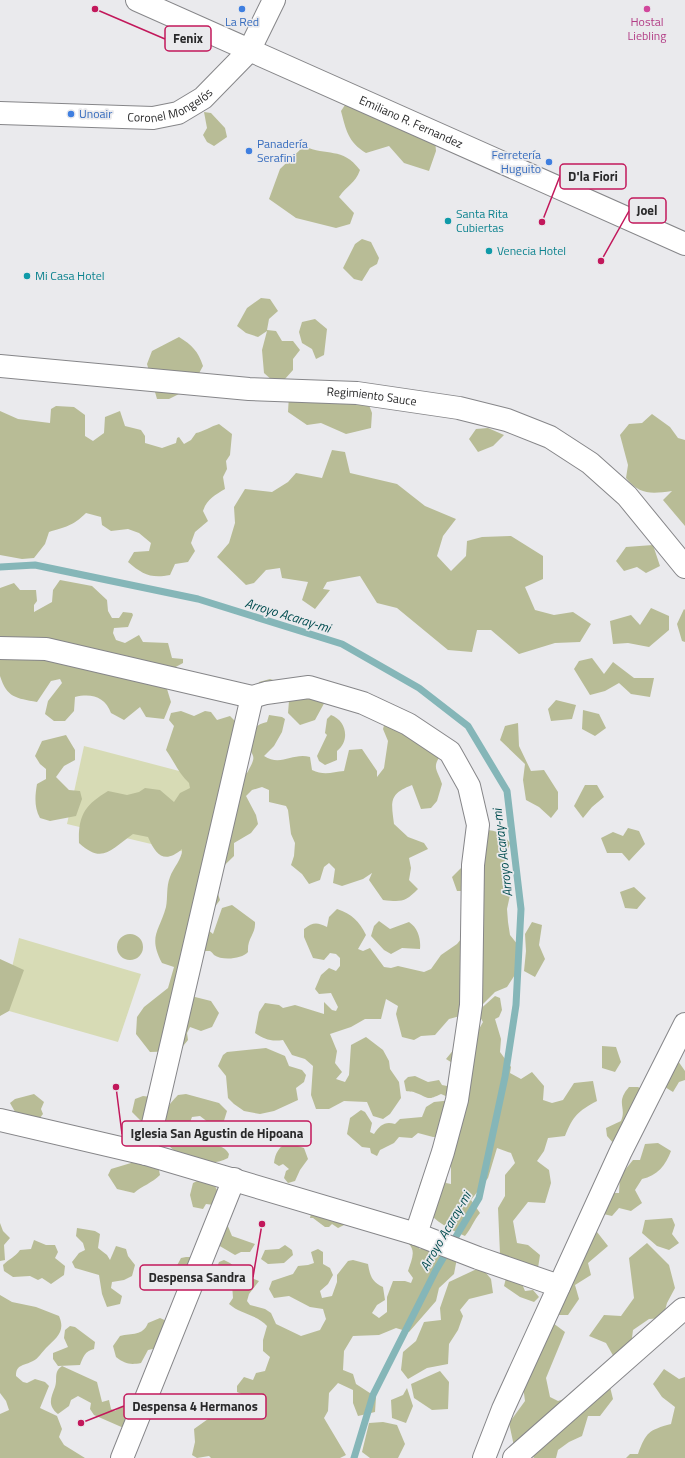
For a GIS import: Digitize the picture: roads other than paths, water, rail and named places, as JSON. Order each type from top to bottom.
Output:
[{"type":"street","name":"Emiliano R. Fernandez","points":[[137,0],[685,244]]},
{"type":"street","name":"Coronel Mongelós","points":[[0,113],[153,118],[178,113],[202,98],[249,51],[274,0]]},
{"type":"street","name":"Regimiento Sauce","points":[[0,366],[249,389],[357,392],[459,408],[508,420],[550,437],[590,463],[627,496],[685,566]]},
{"type":"street","points":[[0,648],[46,649],[252,697],[266,693],[309,687],[363,703],[408,724],[450,752],[469,786],[478,825],[473,865],[471,1005],[456,1100],[443,1152],[426,1238]]},
{"type":"street","points":[[146,1154],[252,697]]},
{"type":"street","points":[[484,1458],[503,1409],[558,1286],[621,1151],[685,1024]]},
{"type":"street","points":[[0,1120],[146,1154],[234,1180],[426,1238],[558,1286]]},
{"type":"street","points":[[122,1458],[234,1180]]},
{"type":"street","points":[[514,1458],[683,1309]]},
{"type":"waterway","name":"Arroyo Acaray-mi","points":[[0,567],[35,565],[198,599],[342,644],[419,688],[468,726],[507,791],[521,909],[516,1005],[505,1077],[479,1198],[436,1270],[373,1395],[354,1458]]},
{"type":"place","name":"Fenix","points":[[95,9]]},
{"type":"place","name":"La Red","points":[[242,9]]},
{"type":"place","name":"Hostal Liebling","points":[[647,9]]},
{"type":"place","name":"Unoair","points":[[71,114]]},
{"type":"place","name":"Panadería Serafini","points":[[249,151]]},
{"type":"place","name":"Ferretería Huguito","points":[[549,162]]},
{"type":"place","name":"Santa Rita Cubiertas","points":[[448,221]]},
{"type":"place","name":"D'la Fiori","points":[[542,222]]},
{"type":"place","name":"Venecia Hotel","points":[[489,251]]},
{"type":"place","name":"Joel","points":[[601,261]]},
{"type":"place","name":"Mi Casa Hotel","points":[[27,276]]},
{"type":"place","name":"Iglesia San Agustin de Hipoana","points":[[116,1087]]},
{"type":"place","name":"Despensa Sandra","points":[[262,1224]]},
{"type":"place","name":"Despensa 4 Hermanos","points":[[81,1423]]}]
